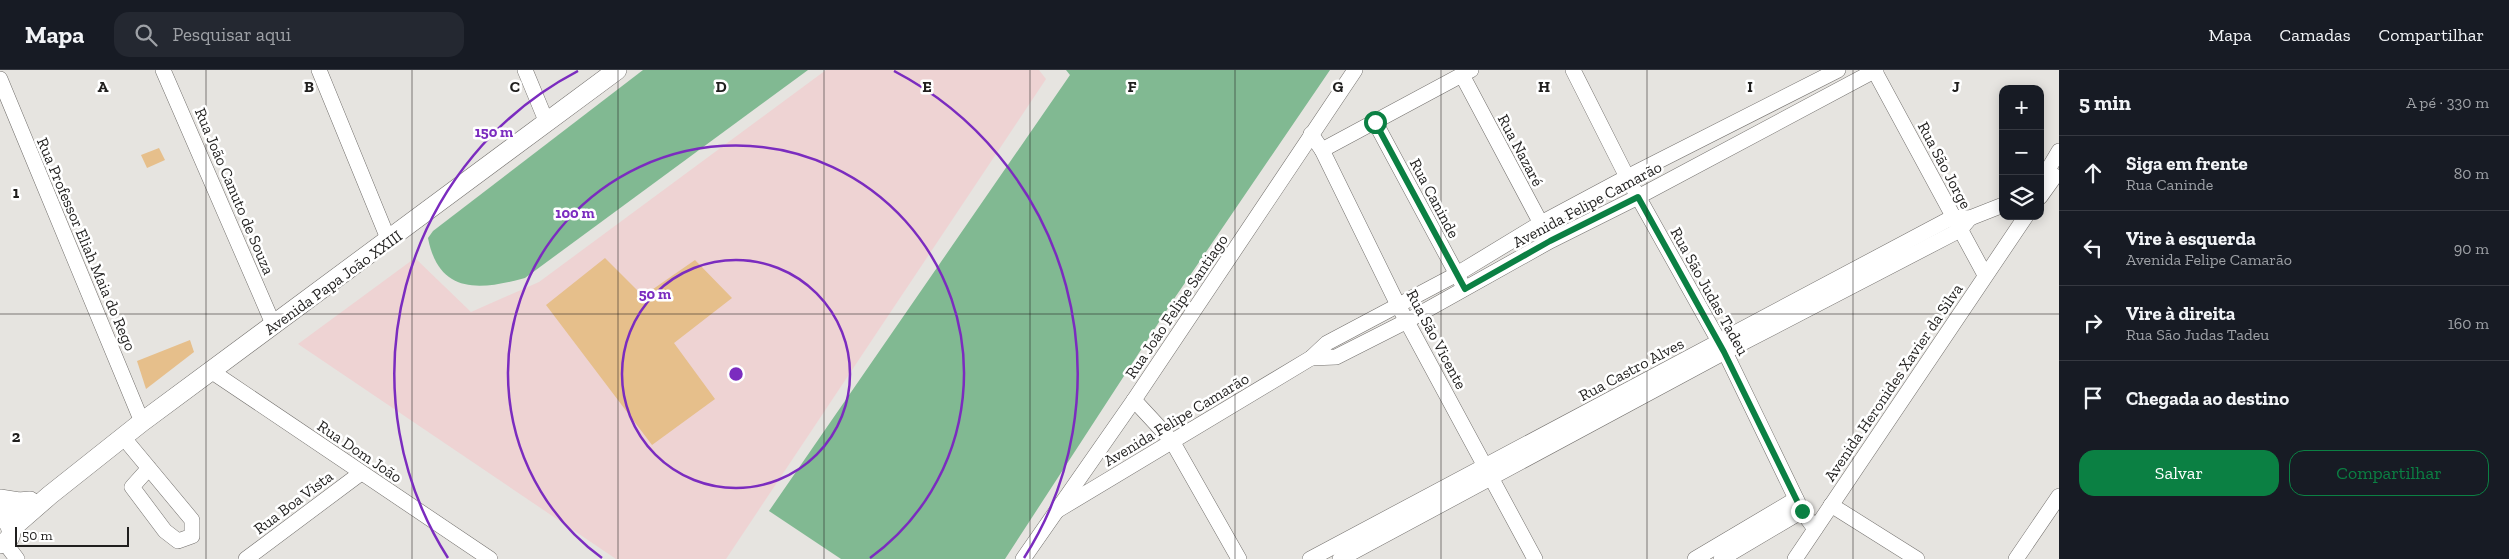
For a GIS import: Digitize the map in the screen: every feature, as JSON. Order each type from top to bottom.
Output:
[{"type":"main road","name":"Avenida Papa João XXIII","points":[[3,525],[46,497],[142,422],[389,241],[617,70]]},
{"type":"main road","points":[[3,525],[19,502],[46,497]]},
{"type":"street","name":"Rua João Canuto de Souza","points":[[163,70],[274,326]]},
{"type":"street","points":[[319,70],[389,241]]},
{"type":"street","points":[[525,70],[546,123]]},
{"type":"street","name":"Rua João Felipe Santiago","points":[[1023,559],[1134,400],[1355,70]]},
{"type":"street","name":"Rua São Judas Tadeu","points":[[1573,70],[1638,197],[1721,347],[1799,505],[1815,529]]},
{"type":"street","name":"Avenida Felipe Camarão","points":[[1058,510],[1311,358],[1327,343],[1457,274],[1541,223],[1838,70]]},
{"type":"street","name":"Avenida Felipe Camarão","points":[[1311,358],[1336,357],[1407,321],[1550,241],[1638,197],[1875,70]]},
{"type":"street","name":"Rua São Jorge","points":[[1875,70],[1961,222],[1985,276]]},
{"type":"street","points":[[1322,150],[1466,73]]},
{"type":"street","name":"Rua Nazaré","points":[[1466,73],[1550,241]]},
{"type":"street","name":"Rua Professor Eliah Maia do Rego","points":[[0,79],[142,422]]},
{"type":"street","name":"Rua Caninde","points":[[1375,122],[1465,289]]},
{"type":"street","name":"Rua São Vicente","points":[[1312,134],[1322,150],[1398,305],[1535,559]]},
{"type":"street","points":[[2044,185],[2059,151]]},
{"type":"street","points":[[2044,188],[2059,170]]},
{"type":"street","name":"Rua Castro Alves","points":[[1340,559],[1488,473],[1721,347],[1961,222],[1999,208]]},
{"type":"street","name":"Avenida Heronides Xavier da Silva","points":[[1795,559],[2022,220]]},
{"type":"street","name":"Rua Dom João","points":[[211,371],[490,559]]},
{"type":"street","points":[[1134,400],[1172,441],[1239,559]]},
{"type":"street","points":[[123,437],[149,468],[192,520],[192,536],[178,541],[165,531],[132,487],[149,468]]},
{"type":"street","name":"Rua Boa Vista","points":[[246,559],[361,473]]},
{"type":"street","name":"Rua Castro Alves","points":[[1310,559],[1488,473]]},
{"type":"street","points":[[2016,559],[2059,496]]},
{"type":"street","points":[[1695,559],[1799,505]]},
{"type":"street","points":[[1721,559],[1799,505]]},
{"type":"street","points":[[1831,505],[1917,559]]},
{"type":"street","points":[[3,525],[17,559]]},
{"type":"shaded area","points":[[826,70],[1039,70],[1046,79],[726,559],[616,559],[298,344],[415,258],[471,312],[539,282]]},
{"type":"green space","points":[[643,70],[808,70],[525,278],[477,286],[464,284],[452,279],[441,270],[433,257],[428,238],[433,231]]},
{"type":"green space","points":[[1066,70],[1330,70],[1176,296],[1005,559],[841,559],[769,511],[1070,75]]},
{"type":"building","points":[[159,148],[165,160],[147,168],[141,155]]},
{"type":"building","points":[[605,258],[643,296],[695,260],[732,298],[674,343],[715,399],[652,445],[546,305]]},
{"type":"building","points":[[190,340],[194,352],[146,389],[137,361]]},
{"type":"route","points":[[1375,122],[1465,289],[1550,241],[1638,197],[1724,352],[1802,511]]}]
